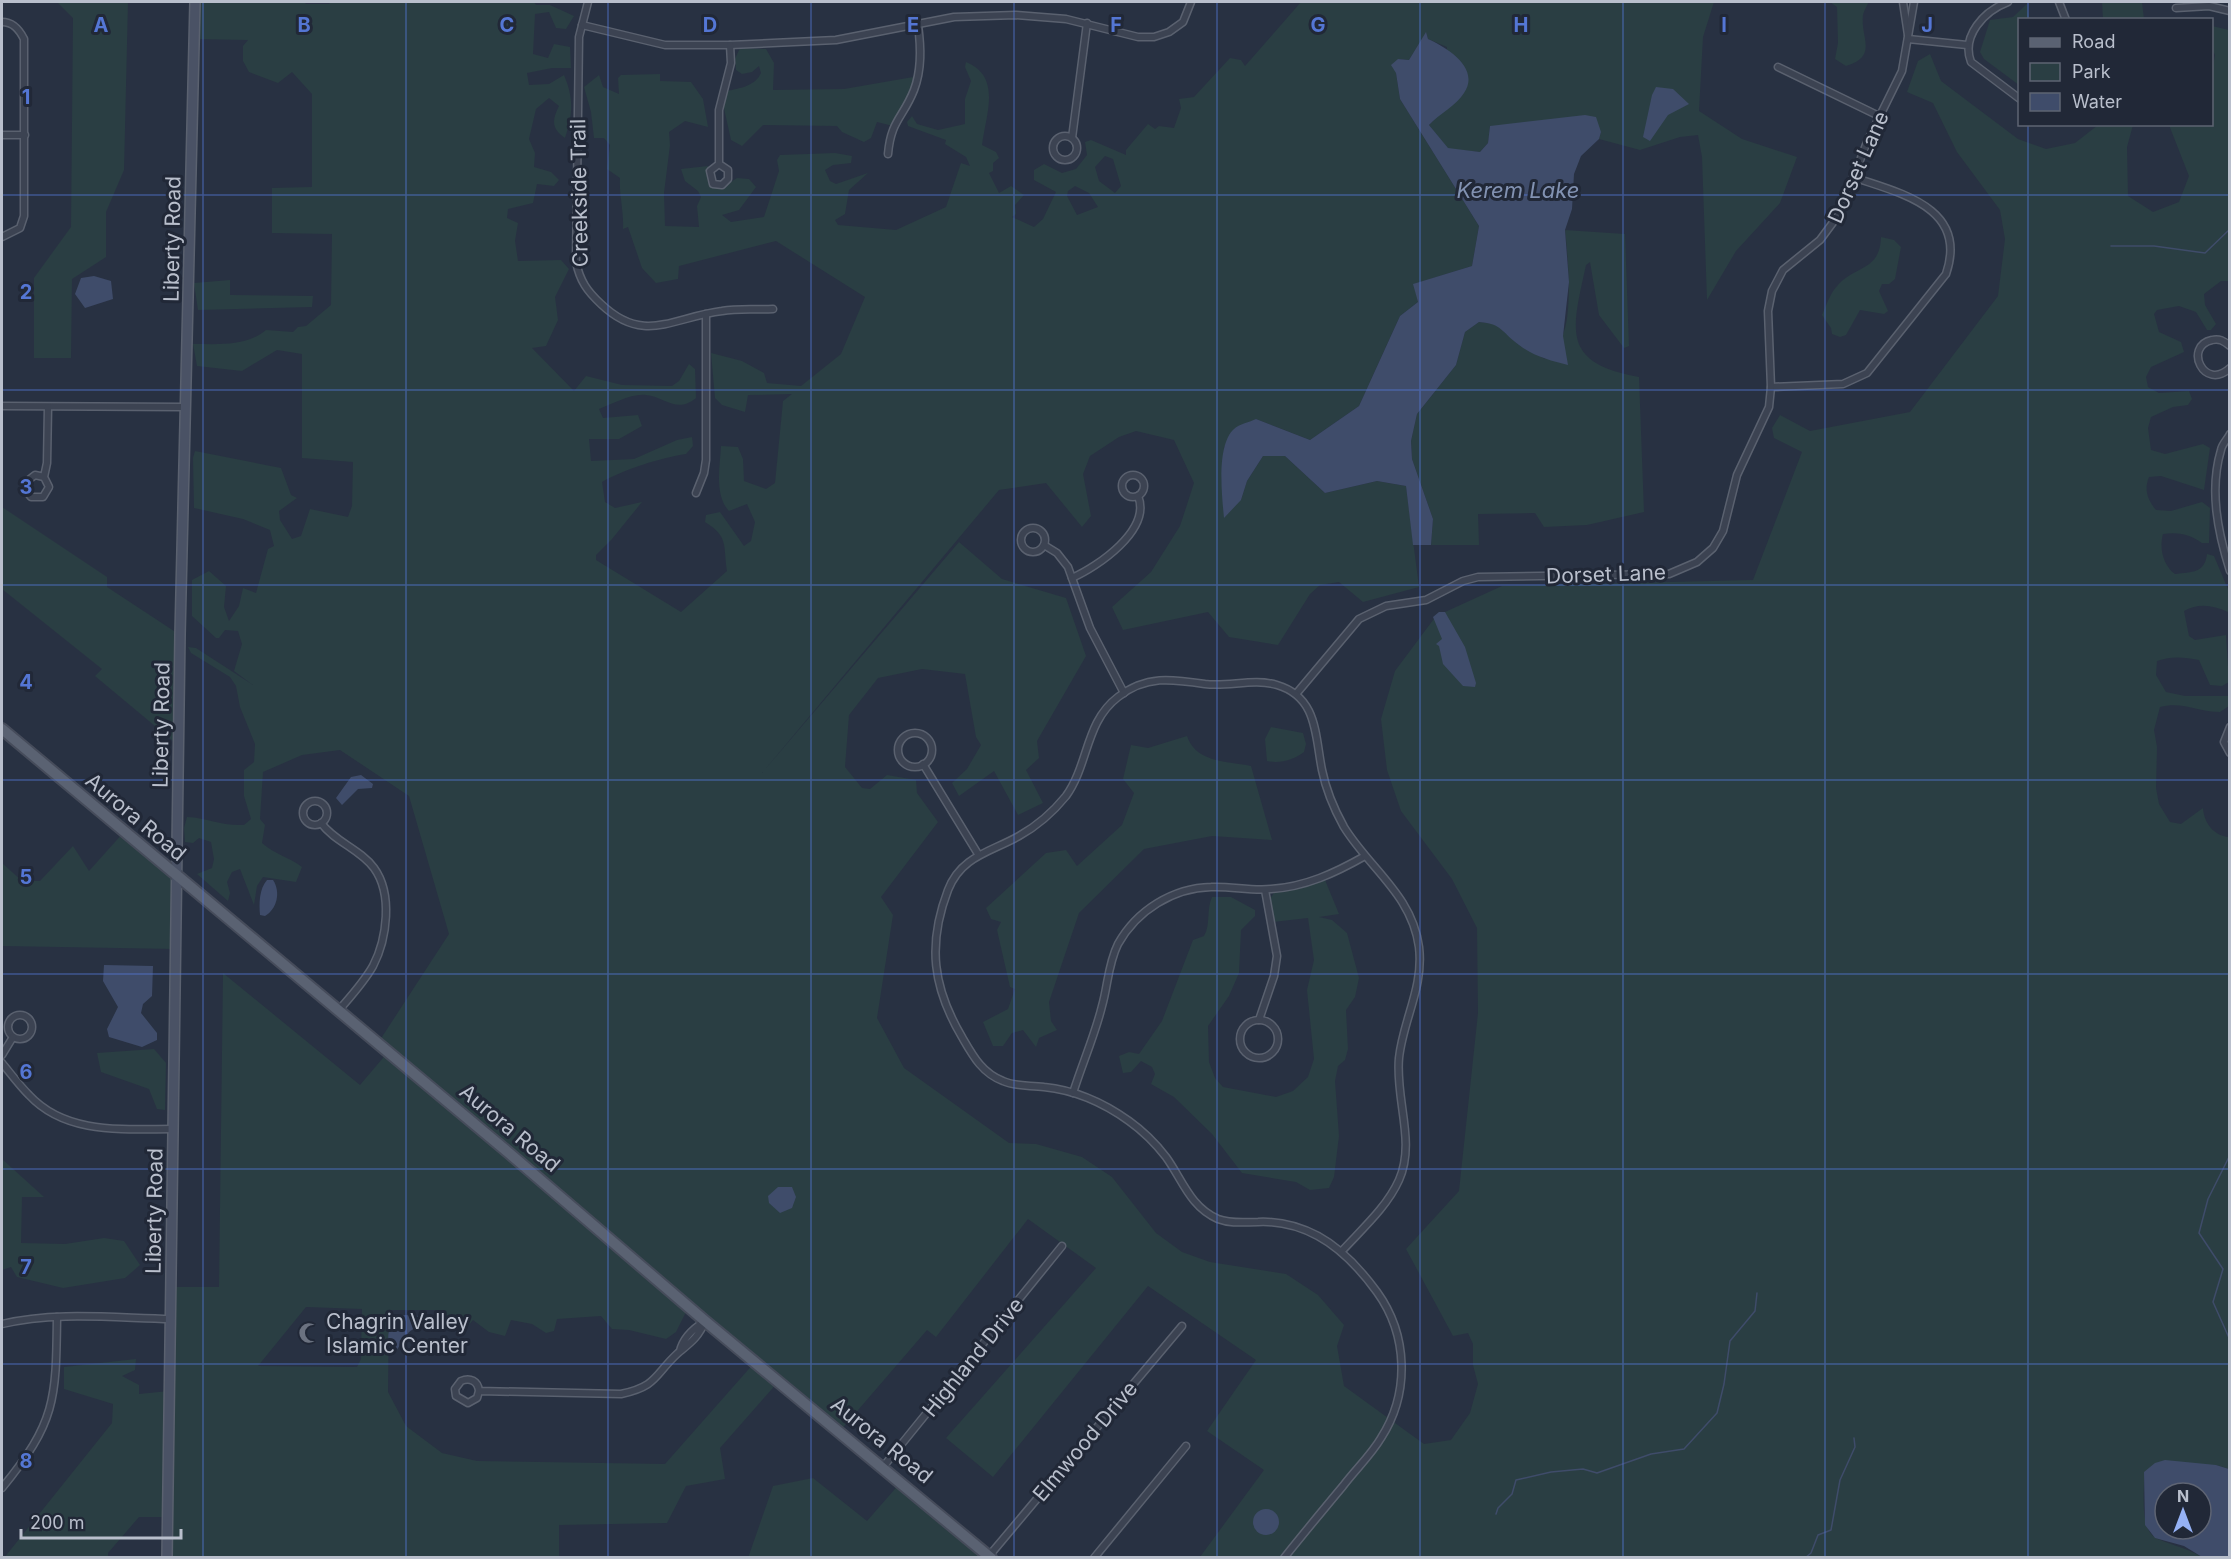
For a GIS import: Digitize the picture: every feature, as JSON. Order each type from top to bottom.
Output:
[{"type":"main road","name":"Aurora Road","points":[[2,729],[339,1010],[705,1321],[990,1557]]},
{"type":"street","name":"Liberty Road","points":[[167,1557],[177,876],[195,2]]},
{"type":"street","name":"Creekside Trail","points":[[588,2],[579,37],[576,262],[581,281],[614,316],[634,325],[659,326],[729,310],[773,309]]},
{"type":"street","points":[[582,25],[665,45],[730,45],[836,40],[954,17],[985,15],[1054,18],[1087,23],[1138,37],[1154,37],[1169,32],[1183,22],[1191,2]]},
{"type":"street","name":"Dorset Lane","points":[[1903,2],[1908,39]]},
{"type":"street","name":"Dorset Lane","points":[[1296,694],[1359,619],[1386,606],[1435,596],[1471,578],[1661,575],[1678,572],[1697,562],[1713,548],[1723,531],[1737,475],[1749,445],[1766,416],[1771,387],[1768,311],[1772,291],[1783,270],[1828,232],[1840,213],[1879,116],[1899,78],[1914,2]]},
{"type":"street","points":[[2008,2],[1989,13],[1971,34],[1967,45],[1971,62],[2018,98]]},
{"type":"street","points":[[2059,2],[2065,18]]},
{"type":"street","points":[[2176,8],[2209,6],[2229,11]]},
{"type":"street","points":[[2,22],[8,22],[19,29],[24,39],[25,135],[24,216],[20,228],[2,237]]},
{"type":"street","points":[[1072,138],[1064,136],[1054,142],[1053,153],[1058,159],[1066,161],[1075,155],[1077,148],[1072,138],[1087,23]]},
{"type":"street","points":[[888,154],[893,126],[914,92],[919,76],[918,25]]},
{"type":"street","points":[[1908,39],[1967,45]]},
{"type":"street","points":[[719,164],[719,110],[731,63],[730,45]]},
{"type":"street","points":[[1778,67],[1879,116]]},
{"type":"street","points":[[2,135],[25,135]]},
{"type":"street","points":[[1771,387],[1843,384],[1868,373],[1946,274],[1950,257],[1949,241],[1944,226],[1933,211],[1918,200],[1853,177]]},
{"type":"street","points":[[696,493],[704,473],[706,460],[706,314]]},
{"type":"street","points":[[2229,346],[2220,340],[2209,340],[2198,354],[2200,365],[2208,373],[2220,374],[2229,368]]},
{"type":"street","points":[[2,406],[186,407]]},
{"type":"street","points":[[44,477],[47,463],[48,407]]},
{"type":"street","points":[[2229,434],[2220,451],[2215,492],[2229,572]]},
{"type":"street","points":[[1072,578],[1106,559],[1125,539],[1139,511],[1138,496]]},
{"type":"street","points":[[1044,544],[1060,556],[1072,578],[1090,628],[1124,693]]},
{"type":"street","points":[[1284,1557],[1379,1442],[1399,1396],[1401,1359],[1393,1322],[1380,1296],[1341,1252],[1322,1238],[1299,1228],[1265,1221],[1226,1221],[1206,1213],[1190,1197],[1162,1153],[1139,1129],[1107,1107],[1073,1093],[1011,1084],[992,1076],[975,1058],[943,1002],[936,961],[944,902],[953,879],[978,854],[1025,833],[1058,805],[1081,770],[1098,720],[1106,708],[1124,693],[1143,683],[1172,678],[1213,685],[1266,683],[1296,694],[1306,705],[1316,724],[1322,772],[1335,809],[1365,856],[1403,899],[1417,938],[1420,971],[1399,1057],[1399,1096],[1407,1138],[1402,1173],[1390,1196],[1341,1252]]},
{"type":"street","points":[[2229,727],[2224,742],[2229,753]]},
{"type":"street","points":[[921,734],[929,741],[930,756],[923,764],[907,764],[899,756],[899,745],[905,736],[921,734]]},
{"type":"street","points":[[923,764],[978,854]]},
{"type":"street","points":[[321,823],[331,835],[349,846],[374,868],[380,879],[386,904],[374,964],[339,1010]]},
{"type":"street","points":[[1073,1093],[1102,1006],[1112,958],[1134,922],[1164,899],[1188,890],[1212,887],[1265,890],[1319,879],[1365,856]]},
{"type":"street","points":[[1259,1020],[1270,1023],[1279,1039],[1275,1050],[1260,1059],[1248,1055],[1240,1040],[1243,1028],[1259,1020],[1274,976],[1277,956],[1265,890]]},
{"type":"street","points":[[2,1055],[13,1036]]},
{"type":"street","points":[[2,1064],[30,1097],[45,1108],[82,1125],[100,1129],[173,1129]]},
{"type":"street","name":"Highland Drive","points":[[883,1467],[1062,1246]]},
{"type":"street","points":[[2,1488],[43,1432],[53,1404],[57,1317]]},
{"type":"street","points":[[2,1324],[22,1319],[57,1317],[171,1319]]},
{"type":"street","points":[[479,1391],[629,1392],[647,1387],[680,1351],[687,1348],[701,1332],[705,1321]]},
{"type":"street","name":"Elmwood Drive","points":[[990,1557],[1182,1326]]},
{"type":"street","points":[[1094,1557],[1186,1446]]},
{"type":"green space","points":[[57,2],[128,2],[124,170],[106,212],[106,257],[72,279],[71,358],[34,358],[34,278],[71,227],[73,18]]},
{"type":"green space","points":[[195,2],[329,4],[331,2],[534,2],[536,5],[550,5],[574,16],[566,29],[556,28],[549,12],[535,14],[533,54],[548,58],[554,44],[570,47],[571,68],[552,68],[527,73],[529,85],[549,84],[564,75],[570,91],[570,121],[565,138],[557,131],[554,124],[559,106],[549,98],[536,109],[529,139],[535,153],[534,167],[551,172],[559,180],[554,186],[537,184],[533,203],[508,209],[507,218],[518,223],[515,241],[518,261],[561,260],[569,269],[555,297],[558,320],[546,346],[532,348],[574,391],[586,376],[622,385],[672,386],[679,381],[689,364],[695,369],[696,398],[689,403],[677,405],[646,395],[622,399],[599,409],[603,418],[638,415],[642,426],[619,439],[589,439],[591,461],[634,459],[677,440],[692,437],[693,446],[686,454],[643,465],[602,482],[605,502],[615,508],[642,502],[596,555],[596,560],[681,612],[727,571],[724,542],[718,532],[705,522],[706,515],[720,512],[744,546],[751,541],[755,522],[747,504],[729,511],[721,497],[719,480],[721,446],[738,447],[743,459],[744,481],[766,489],[775,483],[783,401],[792,394],[748,395],[745,412],[722,405],[715,398],[711,353],[742,361],[764,373],[767,383],[801,386],[841,354],[865,297],[776,241],[679,266],[678,279],[656,283],[642,268],[628,227],[623,229],[620,178],[607,169],[610,145],[604,138],[594,138],[591,112],[584,87],[599,75],[603,87],[619,94],[618,78],[621,75],[660,74],[660,81],[691,82],[703,99],[708,127],[685,121],[669,132],[670,145],[664,193],[665,226],[699,227],[697,206],[701,197],[698,191],[685,181],[681,169],[708,166],[709,186],[723,187],[737,178],[749,179],[756,187],[739,210],[722,215],[731,222],[764,217],[779,171],[777,160],[780,155],[835,153],[852,156],[851,163],[833,165],[825,170],[830,181],[836,184],[868,173],[849,190],[845,214],[835,220],[838,225],[896,230],[946,207],[961,163],[970,166],[966,157],[945,144],[946,140],[908,126],[907,122],[912,116],[917,124],[938,130],[965,124],[965,99],[971,81],[965,67],[966,62],[977,69],[988,86],[988,109],[982,145],[996,152],[999,158],[993,163],[993,171],[989,173],[999,193],[1011,186],[1024,195],[1015,205],[1016,214],[1012,217],[1034,227],[1043,219],[1056,192],[1034,180],[1034,170],[1044,164],[1062,173],[1076,169],[1087,155],[1085,142],[1091,140],[1126,155],[1126,150],[1148,124],[1155,129],[1159,126],[1174,128],[1181,108],[1179,99],[1194,97],[1230,58],[1241,60],[1245,66],[1301,2],[1714,2],[1703,37],[1699,111],[1742,139],[1797,157],[1780,203],[1736,251],[1707,300],[1702,157],[1698,135],[1680,137],[1640,150],[1599,139],[1601,132],[1490,126],[1488,143],[1480,152],[1448,149],[1429,125],[1443,111],[1447,47],[1428,39],[1426,33],[1409,60],[1398,59],[1396,73],[1400,99],[1479,226],[1472,266],[1414,284],[1418,302],[1400,316],[1359,406],[1310,440],[1256,419],[1224,447],[1222,495],[1241,500],[1247,481],[1263,456],[1285,456],[1325,493],[1377,481],[1406,486],[1419,587],[1363,602],[1339,582],[1320,585],[1310,594],[1278,645],[1229,637],[1208,612],[1123,630],[1112,607],[1151,572],[1180,526],[1194,483],[1174,440],[1136,431],[1119,437],[1090,456],[1083,474],[1091,516],[1082,527],[1046,483],[999,490],[762,773],[959,542],[1002,579],[1066,598],[1086,656],[1037,741],[1039,758],[1026,770],[1043,803],[1018,815],[994,771],[959,796],[952,783],[967,769],[981,745],[976,737],[965,674],[922,669],[878,678],[849,715],[845,767],[862,788],[870,789],[887,775],[916,780],[917,793],[938,822],[881,897],[893,915],[877,1018],[904,1068],[1009,1143],[1036,1144],[1082,1157],[1112,1177],[1156,1233],[1182,1252],[1210,1262],[1286,1274],[1318,1295],[1344,1325],[1337,1346],[1344,1386],[1424,1444],[1451,1440],[1470,1413],[1478,1384],[1473,1365],[1473,1344],[1468,1333],[1453,1336],[1406,1249],[1459,1191],[1478,1013],[1477,928],[1452,879],[1401,811],[1387,770],[1381,719],[1395,671],[1439,612],[1445,612],[1502,586],[1753,580],[1802,452],[1774,438],[1772,428],[1780,415],[1810,431],[1910,412],[1998,296],[2005,239],[2000,210],[1957,152],[1933,103],[1907,92],[1918,61],[1930,54],[1941,81],[2018,139],[2046,149],[2075,143],[2097,126],[2133,126],[2127,147],[2128,196],[2153,212],[2179,202],[2189,176],[2169,126],[2213,126],[2215,55],[2213,26],[2229,30],[2229,281],[2221,281],[2204,294],[2205,305],[2216,324],[2211,330],[2207,330],[2196,312],[2179,306],[2157,310],[2154,314],[2159,332],[2181,342],[2184,352],[2151,367],[2146,377],[2148,387],[2159,393],[2189,391],[2192,399],[2188,405],[2173,407],[2151,417],[2148,428],[2151,450],[2165,454],[2203,444],[2210,448],[2204,490],[2161,476],[2149,477],[2147,494],[2156,510],[2171,511],[2202,502],[2210,508],[2209,543],[2202,543],[2183,534],[2163,534],[2162,550],[2165,561],[2175,574],[2187,573],[2204,565],[2207,554],[2214,556],[2230,594],[2228,612],[2206,606],[2184,611],[2189,636],[2195,640],[2226,635],[2229,682],[2222,686],[2210,685],[2199,660],[2183,658],[2167,658],[2157,661],[2156,675],[2166,692],[2185,696],[2229,696],[2229,706],[2220,712],[2176,705],[2160,707],[2154,730],[2157,747],[2156,788],[2159,804],[2170,822],[2181,824],[2203,808],[2205,819],[2211,828],[2229,837],[2229,1469],[2216,1465],[2144,1472],[2145,1519],[2153,1536],[2153,1541],[2164,1541],[2202,1557],[1200,1557],[1264,1470],[1207,1431],[1256,1360],[1148,1286],[993,1477],[946,1438],[1096,1268],[1028,1219],[936,1337],[927,1330],[840,1431],[779,1381],[720,1448],[725,1479],[686,1486],[667,1523],[559,1525],[559,1557],[167,1558],[167,1517],[139,1517],[108,1553],[108,1557],[4,1558],[112,1423],[113,1404],[64,1389],[64,1367],[136,1359],[135,1370],[122,1376],[139,1385],[139,1394],[169,1391],[171,1287],[219,1287],[223,973],[360,1085],[388,1052],[378,1043],[449,934],[409,796],[340,750],[302,755],[263,772],[260,819],[265,825],[262,843],[302,867],[296,882],[263,877],[257,886],[254,905],[240,869],[232,872],[227,882],[230,893],[228,901],[197,874],[212,868],[214,859],[211,842],[199,838],[193,843],[185,842],[184,828],[187,817],[236,825],[244,825],[251,819],[244,796],[244,770],[254,762],[255,744],[240,707],[236,686],[230,677],[191,653],[188,647],[196,648],[253,685],[234,671],[242,644],[238,631],[225,630],[219,638],[216,638],[192,616],[192,580],[209,571],[226,586],[224,607],[229,621],[239,606],[243,588],[256,593],[268,549],[274,546],[270,530],[243,519],[194,508],[193,458],[195,451],[281,468],[291,495],[297,498],[279,511],[280,520],[292,539],[301,536],[310,509],[348,517],[352,506],[353,462],[302,458],[302,354],[277,350],[242,371],[197,366],[193,344],[240,342],[266,330],[293,332],[298,327],[306,326],[331,305],[332,234],[272,233],[272,188],[312,187],[312,94],[292,72],[278,83],[249,72],[243,61],[243,46],[248,40],[194,39]],"holes":[[[1105,156],[1113,159],[1121,186],[1115,193],[1099,181],[1095,167]],[[1075,186],[1089,193],[1098,207],[1077,215],[1067,196],[1068,191]],[[306,1307],[362,1309],[361,1359],[357,1367],[258,1366]],[[389,1310],[440,1310],[448,1323],[463,1332],[473,1320],[489,1332],[505,1336],[511,1320],[532,1324],[546,1333],[554,1331],[557,1319],[601,1316],[612,1329],[629,1330],[666,1339],[676,1332],[687,1310],[755,1362],[665,1464],[477,1461],[442,1453],[406,1426],[388,1392]]]},
{"type":"green space","points":[[1830,2],[1869,2],[1863,15],[1865,52],[1856,62],[1846,66],[1835,59],[1838,43],[1837,7]]},
{"type":"green space","points":[[2102,2],[2142,2],[2144,18],[2103,18]]},
{"type":"green space","points":[[2027,4],[2029,18],[2018,18],[2018,84],[1984,59],[1980,52],[1990,20],[2013,17]]},
{"type":"green space","points":[[740,48],[766,49],[774,63],[773,90],[844,89],[919,76],[893,126],[877,122],[871,138],[864,142],[842,132],[837,126],[763,125],[742,146],[731,140],[723,104],[727,91],[751,84],[761,73],[759,66],[752,72],[742,74],[736,70],[735,59]]},
{"type":"green space","points":[[1565,230],[1625,234],[1629,346],[1624,348],[1599,315],[1590,262],[1586,265],[1577,308],[1576,325],[1578,340],[1584,353],[1595,363],[1613,371],[1639,377],[1644,512],[1587,525],[1544,527],[1535,513],[1478,514],[1479,545],[1431,545],[1433,519],[1412,459],[1411,441],[1417,414],[1456,365],[1465,332],[1479,322],[1496,324],[1519,345],[1545,359],[1554,348],[1562,337],[1568,314],[1569,285]]},
{"type":"green space","points":[[1881,237],[1894,240],[1901,247],[1895,279],[1889,284],[1882,284],[1879,291],[1888,311],[1884,314],[1860,310],[1846,335],[1840,337],[1832,334],[1831,328],[1822,315],[1830,296],[1845,279],[1872,262],[1880,248]]},
{"type":"green space","points":[[230,280],[230,295],[313,296],[312,307],[198,310],[194,283]]},
{"type":"green space","points":[[2,507],[107,577],[107,587],[180,635],[179,746],[95,676],[102,669],[2,589]]},
{"type":"green space","points":[[1271,727],[1303,733],[1306,744],[1304,752],[1286,761],[1267,761],[1265,739]]},
{"type":"green space","points":[[1187,736],[1191,745],[1205,756],[1251,766],[1272,840],[1212,836],[1144,849],[1079,913],[1049,1002],[1051,1021],[1057,1030],[1039,1038],[1036,1047],[1023,1030],[1012,1033],[1003,1046],[993,1046],[983,1022],[1008,1009],[1015,989],[1010,987],[997,930],[1001,922],[991,919],[986,908],[1046,853],[1066,850],[1077,866],[1122,825],[1134,793],[1123,779],[1131,745],[1148,748]]},
{"type":"green space","points":[[124,832],[177,876],[176,949],[2,946],[2,863],[22,881],[40,881],[73,846],[89,871]]},
{"type":"green space","points":[[1325,880],[1339,914],[1319,917],[1332,920],[1347,933],[1359,978],[1355,997],[1346,1010],[1348,1049],[1345,1060],[1338,1066],[1335,1081],[1339,1136],[1334,1177],[1329,1188],[1310,1190],[1296,1182],[1242,1173],[1212,1134],[1174,1097],[1151,1084],[1155,1074],[1152,1067],[1141,1061],[1131,1072],[1123,1073],[1119,1056],[1129,1052],[1139,1054],[1162,1021],[1193,940],[1204,936],[1212,897],[1231,897],[1255,910],[1255,916],[1241,930],[1239,973],[1229,996],[1208,1026],[1209,1062],[1215,1078],[1223,1087],[1276,1097],[1293,1091],[1308,1077],[1314,1059],[1307,990],[1314,960],[1308,918],[1273,922],[1270,899],[1275,891]]},
{"type":"green space","points":[[154,1049],[166,1063],[165,1110],[157,1109],[149,1089],[101,1072],[97,1053]]},
{"type":"green space","points":[[2,1159],[44,1197],[22,1197],[21,1243],[65,1244],[104,1238],[124,1241],[140,1265],[125,1278],[63,1288],[17,1277],[11,1267],[2,1270]]},
{"type":"green space","points":[[813,1478],[867,1521],[901,1482],[991,1558],[748,1558],[773,1486]]},
{"type":"water","name":"Kerem Lake","points":[[1426,32],[1428,39],[1444,47],[1459,60],[1468,75],[1468,84],[1461,97],[1429,125],[1448,148],[1480,152],[1488,143],[1490,126],[1585,115],[1596,117],[1601,132],[1599,139],[1581,156],[1574,174],[1572,209],[1565,230],[1569,282],[1563,336],[1568,365],[1524,349],[1493,325],[1479,322],[1465,332],[1456,365],[1417,414],[1411,441],[1412,459],[1433,519],[1431,545],[1413,545],[1406,486],[1377,481],[1325,493],[1285,456],[1263,456],[1247,481],[1241,500],[1224,518],[1222,458],[1228,437],[1234,429],[1256,419],[1310,440],[1359,406],[1400,316],[1418,302],[1413,284],[1472,266],[1479,226],[1400,99],[1396,73],[1391,65],[1398,59],[1409,60]]},
{"type":"water","points":[[1656,87],[1673,89],[1689,104],[1668,115],[1650,141],[1643,137],[1652,95]]},
{"type":"water","points":[[94,276],[111,281],[113,299],[85,308],[75,294],[81,278]]},
{"type":"water","points":[[1439,612],[1445,612],[1465,647],[1476,683],[1475,687],[1463,686],[1443,664],[1439,646],[1436,644],[1442,639],[1433,617]]},
{"type":"water","points":[[361,775],[373,784],[372,788],[358,789],[342,805],[336,798],[351,777]]},
{"type":"water","points":[[267,880],[273,880],[277,895],[275,905],[265,916],[260,915],[260,901],[262,888]]},
{"type":"water","points":[[104,965],[153,966],[152,996],[143,1004],[141,1013],[157,1033],[157,1040],[142,1047],[109,1037],[107,1029],[118,1007],[103,981]]},
{"type":"water","points":[[778,1187],[792,1187],[796,1197],[792,1208],[780,1213],[769,1203],[768,1196]]},
{"type":"water","points":[[404,1315],[422,1316],[426,1320],[409,1332],[396,1351],[389,1341],[389,1331],[395,1321]]},
{"type":"water","points":[[2165,1460],[2216,1465],[2229,1469],[2229,1557],[2202,1557],[2184,1546],[2166,1541],[2213,1541],[2213,1481],[2153,1481],[2153,1535],[2145,1525],[2144,1472],[2155,1463]]},
{"type":"water","points":[[1266,1509],[1275,1513],[1279,1522],[1275,1531],[1266,1535],[1257,1531],[1253,1522],[1257,1513]]},
{"type":"waterway","points":[[2111,246],[2154,246],[2205,253],[2230,229]]},
{"type":"waterway","points":[[2230,1155],[2208,1199],[2199,1233],[2223,1269],[2213,1302],[2230,1340]]},
{"type":"waterway","points":[[1496,1514],[1498,1508],[1512,1494],[1516,1480],[1551,1472],[1583,1469],[1597,1473],[1651,1454],[1684,1449],[1717,1413],[1730,1341],[1755,1311],[1757,1293]]},
{"type":"waterway","points":[[1805,1558],[1811,1553],[1818,1535],[1831,1530],[1840,1480],[1855,1447],[1854,1438]]},
{"type":"place","name":"Chagrin Valley Islamic Center","points":[[309,1333]]}]
